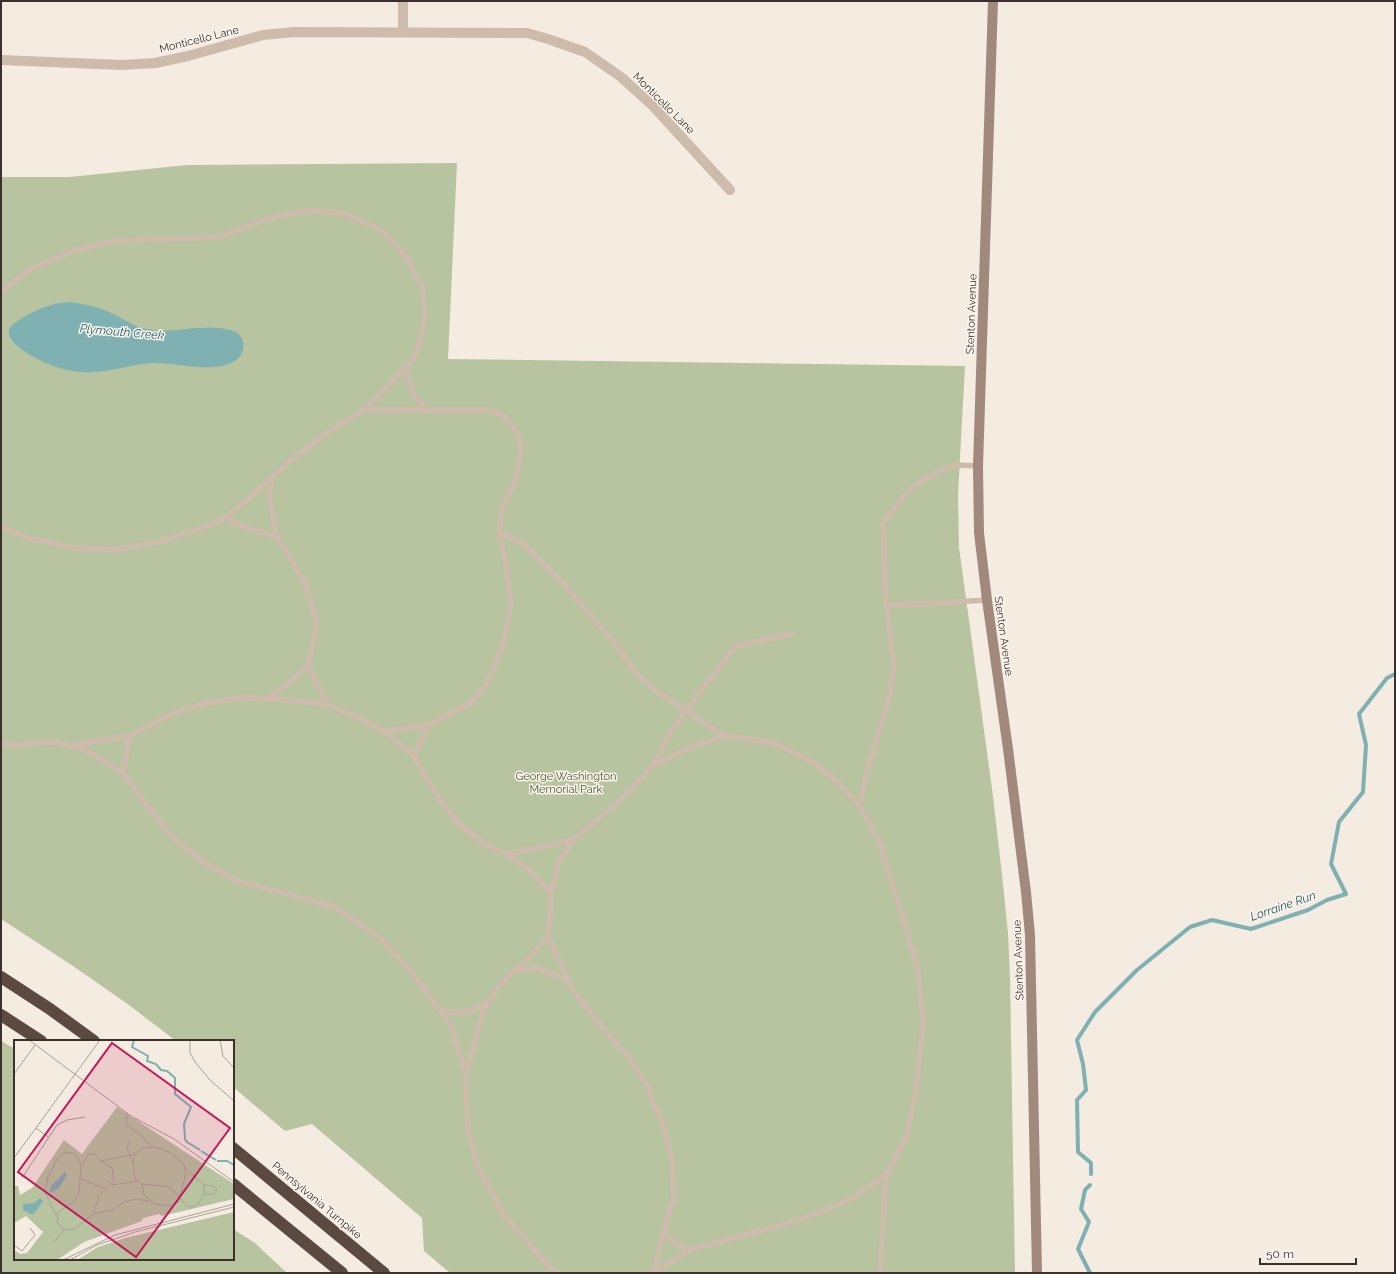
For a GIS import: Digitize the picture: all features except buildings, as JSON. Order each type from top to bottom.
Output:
[{"type":"highway","points":[[1,977],[50,1009],[93,1040]]},
{"type":"highway","points":[[1,1015],[39,1040]]},
{"type":"highway","name":"Pennsylvania Turnpike","points":[[234,1149],[384,1273]]},
{"type":"highway","points":[[234,1185],[342,1273]]},
{"type":"main road","name":"Stenton Avenue","points":[[993,1],[978,466],[979,533],[1008,749],[1030,935],[1037,1273]]},
{"type":"street","points":[[403,1],[403,32]]},
{"type":"street","name":"Monticello Lane","points":[[1,60],[122,65],[140,64],[170,60],[263,35],[278,33],[403,32],[527,34],[548,39],[585,52],[621,77],[641,95],[730,190]]},
{"type":"lane","points":[[1,292],[29,270],[73,251],[114,241],[220,237],[264,220],[306,210],[342,213],[382,230],[408,259],[422,287],[425,316],[420,341],[412,361],[364,410],[334,428],[291,460],[224,518],[203,528],[158,542],[113,550],[73,548],[28,538],[1,527]]},
{"type":"lane","points":[[405,368],[415,398],[427,411]]},
{"type":"lane","points":[[364,410],[490,410],[505,418],[518,434],[521,447],[517,476],[502,508],[499,532],[507,570],[510,605],[503,644],[488,682],[472,702],[428,726],[384,731]]},
{"type":"lane","points":[[860,806],[866,776],[889,697],[894,668],[886,606],[883,523],[903,498],[918,483],[941,470],[955,465],[978,466]]},
{"type":"lane","points":[[266,698],[287,685],[308,666],[317,624],[305,582],[277,537],[269,496],[272,478]]},
{"type":"lane","points":[[224,518],[277,537]]},
{"type":"lane","points":[[499,532],[522,543],[565,586],[613,641],[637,674],[656,691],[724,736]]},
{"type":"lane","points":[[886,606],[987,600]]},
{"type":"lane","points":[[655,1272],[674,1197],[672,1158],[662,1125],[647,1086],[630,1059],[570,987],[548,936],[551,893],[559,862],[573,840],[622,798],[652,766],[686,710],[736,646],[791,634]]},
{"type":"lane","points":[[308,666],[328,706]]},
{"type":"lane","points":[[71,746],[130,736],[171,714],[207,703],[244,698],[266,698],[328,706],[360,718],[384,731],[414,756],[438,797],[458,823],[482,843],[506,854],[528,870],[551,893]]},
{"type":"lane","points":[[414,756],[428,726]]},
{"type":"lane","points":[[123,773],[130,736]]},
{"type":"lane","points":[[652,766],[697,745],[724,736],[774,744],[808,759],[832,777],[860,806],[880,841],[918,968],[923,1024],[916,1091],[907,1135],[886,1176],[880,1273]]},
{"type":"lane","points":[[1,743],[12,745],[55,742],[84,749],[123,773],[142,800],[175,840],[208,865],[238,880],[332,906],[377,935],[411,971],[449,1023],[466,1072]]},
{"type":"lane","points":[[506,854],[573,840]]},
{"type":"lane","points":[[548,936],[528,959],[497,989],[487,1004],[475,1038],[466,1072],[468,1131],[479,1169],[505,1216],[552,1270],[559,1273]]},
{"type":"lane","points":[[515,970],[539,968],[568,980]]},
{"type":"lane","points":[[440,1011],[464,1013],[487,1004]]},
{"type":"lane","points":[[655,1272],[690,1250],[802,1219],[852,1198],[886,1176]]},
{"type":"lane","points":[[664,1232],[675,1244],[690,1250]]},
{"type":"green space","name":"George Washington Memorial Park","points":[[457,163],[448,359],[965,366],[958,495],[959,547],[993,796],[1008,933],[1015,1273],[450,1273],[424,1251],[422,1218],[312,1124],[285,1131],[234,1088],[234,1040],[175,1040],[129,1005],[1,919],[1,177],[70,177],[187,165]]},
{"type":"green space","points":[[1,1041],[14,1048],[14,1260],[234,1260],[234,1230],[255,1243],[287,1273],[1,1273]]},
{"type":"water","name":"Plymouth Creek","points":[[69,302],[89,305],[102,309],[146,329],[162,331],[214,327],[224,328],[238,334],[243,342],[243,351],[241,355],[233,362],[215,367],[194,367],[152,363],[102,371],[76,372],[58,368],[32,356],[15,344],[11,339],[9,335],[9,328],[23,317],[45,307]]},
{"type":"waterway","name":"Lorraine Run","points":[[1091,1174],[1091,1163],[1078,1152],[1077,1100],[1086,1090],[1083,1064],[1077,1040],[1095,1012],[1137,970],[1190,927],[1212,920],[1251,929],[1308,910],[1327,900],[1346,894],[1331,864],[1339,822],[1363,792],[1366,745],[1359,714],[1387,678],[1395,674]]},
{"type":"waterway","name":"Lorraine Run","points":[[1090,1185],[1085,1190],[1081,1209],[1089,1222],[1078,1249],[1090,1273]]}]
